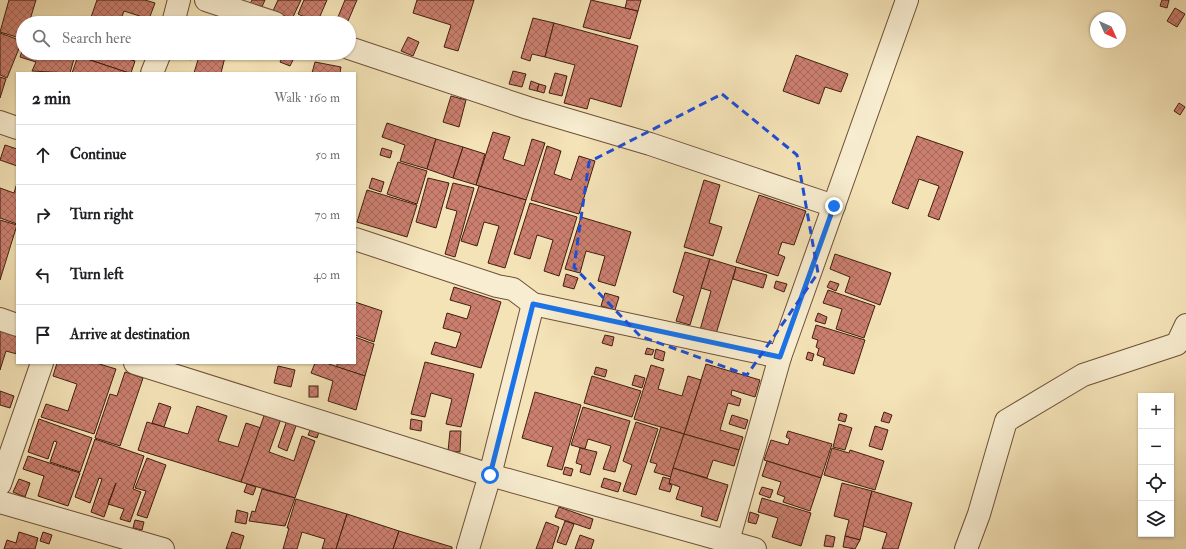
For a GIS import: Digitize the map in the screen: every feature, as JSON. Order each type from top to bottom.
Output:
[{"type":"street","points":[[175,16],[179,0]]},
{"type":"street","points":[[206,0],[254,16]]},
{"type":"street","points":[[728,541],[780,357],[907,0]]},
{"type":"street","points":[[356,50],[528,108],[650,144],[834,206]]},
{"type":"street","points":[[152,72],[157,60]]},
{"type":"street","points":[[0,122],[16,128]]},
{"type":"street","points":[[356,239],[497,286],[513,289],[533,304],[780,357]]},
{"type":"street","points":[[468,549],[490,475],[533,304]]},
{"type":"street","points":[[0,319],[16,325]]},
{"type":"street","points":[[966,549],[979,514],[1006,421],[1083,375],[1177,344],[1186,325]]},
{"type":"street","points":[[0,484],[42,364]]},
{"type":"street","points":[[138,364],[490,475],[755,549]]},
{"type":"street","points":[[0,502],[163,549]]},
{"type":"highlighted area","points":[[722,94],[797,155],[818,273],[747,375],[640,336],[574,267],[589,162]]},
{"type":"building","points":[[9,0],[36,0],[31,16],[16,16],[16,37],[0,32]]},
{"type":"building","points":[[97,0],[145,0],[155,3],[150,16],[140,16],[124,11],[122,16],[91,16]]},
{"type":"building","points":[[252,0],[265,0],[260,11],[249,6]]},
{"type":"building","points":[[278,0],[301,0],[293,16],[285,16],[273,11]]},
{"type":"building","points":[[304,0],[327,0],[320,16],[302,16],[298,14]]},
{"type":"building","points":[[345,0],[357,0],[350,16],[338,16]]},
{"type":"building","points":[[417,0],[474,0],[458,51],[444,47],[451,25],[413,13]]},
{"type":"building","points":[[591,0],[638,11],[630,39],[583,27]]},
{"type":"building","points":[[627,0],[641,0],[638,11],[625,8]]},
{"type":"building","points":[[1162,0],[1169,0],[1167,8],[1160,6]]},
{"type":"building","points":[[1175,8],[1185,14],[1177,27],[1167,21]]},
{"type":"building","points":[[533,18],[554,23],[545,57],[532,54],[530,61],[521,58]]},
{"type":"building","points":[[554,23],[638,46],[621,107],[590,98],[587,109],[564,103],[575,65],[545,57]]},
{"type":"building","points":[[0,33],[16,39],[16,56],[7,78],[0,75]]},
{"type":"building","points":[[408,37],[419,42],[413,56],[401,51]]},
{"type":"building","points":[[796,55],[848,74],[841,92],[825,87],[819,104],[783,91]]},
{"type":"building","points":[[30,60],[74,60],[70,72],[32,71],[36,62]]},
{"type":"building","points":[[77,60],[90,60],[126,72],[72,72]]},
{"type":"building","points":[[90,60],[135,61],[131,72],[126,72]]},
{"type":"building","points":[[198,60],[224,60],[221,72],[194,72]]},
{"type":"building","points":[[281,60],[293,60],[290,66],[280,62]]},
{"type":"building","points":[[315,62],[341,67],[340,72],[312,72]]},
{"type":"building","points":[[513,71],[526,74],[522,87],[509,84]]},
{"type":"building","points":[[555,73],[567,76],[562,96],[549,93]]},
{"type":"building","points":[[0,77],[6,79],[0,98]]},
{"type":"building","points":[[531,81],[539,84],[537,91],[529,89]]},
{"type":"building","points":[[539,84],[546,86],[544,93],[537,91]]},
{"type":"building","points":[[451,96],[466,100],[459,127],[443,122]]},
{"type":"building","points":[[1179,103],[1185,107],[1180,115],[1174,111]]},
{"type":"building","points":[[387,123],[436,139],[427,169],[400,161],[405,145],[382,137]]},
{"type":"building","points":[[493,132],[510,137],[503,159],[524,166],[532,139],[545,143],[526,200],[476,185]]},
{"type":"building","points":[[917,136],[963,152],[939,220],[928,216],[939,186],[919,179],[908,209],[892,203]]},
{"type":"building","points":[[436,139],[463,147],[453,178],[427,169]]},
{"type":"building","points":[[5,145],[16,149],[16,166],[0,160]]},
{"type":"building","points":[[547,146],[561,151],[554,174],[571,180],[579,156],[595,161],[579,214],[531,200]]},
{"type":"building","points":[[463,147],[485,154],[476,185],[453,178]]},
{"type":"building","points":[[382,148],[392,151],[390,158],[380,155]]},
{"type":"building","points":[[398,162],[427,171],[417,204],[387,194]]},
{"type":"building","points":[[372,178],[384,182],[381,192],[369,188]]},
{"type":"building","points":[[428,178],[449,183],[436,228],[416,222]]},
{"type":"building","points":[[704,180],[720,185],[709,223],[722,227],[713,256],[684,247]]},
{"type":"building","points":[[453,183],[474,188],[455,257],[445,254],[457,211],[446,208]]},
{"type":"building","points":[[16,186],[16,224],[0,218],[0,188],[14,193]]},
{"type":"building","points":[[479,186],[526,200],[505,268],[488,263],[499,226],[484,222],[477,246],[461,241]]},
{"type":"building","points":[[367,190],[417,205],[407,237],[357,222]]},
{"type":"building","points":[[759,195],[806,211],[794,245],[782,242],[778,254],[785,257],[778,276],[736,262]]},
{"type":"building","points":[[530,203],[577,217],[559,276],[544,271],[553,240],[537,235],[530,259],[514,254]]},
{"type":"building","points":[[581,217],[631,232],[615,286],[598,281],[605,256],[586,251],[580,273],[565,269]]},
{"type":"building","points":[[0,220],[16,225],[16,228],[0,280]]},
{"type":"building","points":[[685,252],[710,259],[690,325],[676,321],[684,296],[673,292]]},
{"type":"building","points":[[835,254],[891,273],[880,305],[845,292],[850,277],[830,269]]},
{"type":"building","points":[[710,259],[736,267],[716,334],[700,330],[711,291],[701,288]]},
{"type":"building","points":[[736,267],[767,275],[763,288],[733,279]]},
{"type":"building","points":[[566,274],[578,278],[574,289],[563,286]]},
{"type":"building","points":[[776,281],[787,284],[784,292],[774,288]]},
{"type":"building","points":[[830,281],[839,284],[836,291],[827,287]]},
{"type":"building","points":[[454,287],[501,302],[481,368],[431,354],[435,342],[456,348],[461,333],[443,328],[447,313],[467,319],[471,306],[450,300]]},
{"type":"building","points":[[828,290],[875,306],[864,338],[836,329],[842,309],[823,303]]},
{"type":"building","points":[[605,293],[619,297],[615,310],[601,306]]},
{"type":"building","points":[[356,302],[382,311],[374,342],[356,335]]},
{"type":"building","points":[[818,313],[827,317],[825,324],[815,321]]},
{"type":"building","points":[[816,325],[865,340],[854,374],[823,365],[825,358],[817,355],[819,349],[816,347],[818,340],[812,338]]},
{"type":"building","points":[[0,331],[16,336],[16,354],[6,351],[0,370]]},
{"type":"building","points":[[605,335],[614,337],[612,346],[602,343]]},
{"type":"building","points":[[356,337],[374,344],[365,376],[337,367],[337,364],[356,364]]},
{"type":"building","points":[[647,348],[654,350],[652,355],[645,354]]},
{"type":"building","points":[[656,349],[665,352],[663,361],[654,358]]},
{"type":"building","points":[[808,352],[814,354],[812,361],[806,359]]},
{"type":"building","points":[[425,362],[474,374],[461,427],[446,424],[452,399],[431,393],[425,417],[411,414]]},
{"type":"building","points":[[57,364],[99,364],[116,369],[94,434],[41,417],[46,404],[68,411],[77,384],[53,376]]},
{"type":"building","points":[[315,364],[329,364],[365,376],[356,410],[328,401],[333,381],[311,373]]},
{"type":"building","points":[[706,364],[760,380],[755,397],[732,390],[731,395],[741,399],[739,406],[728,403],[720,430],[743,437],[739,450],[684,434]]},
{"type":"building","points":[[651,365],[664,369],[658,389],[682,396],[688,376],[701,380],[684,434],[634,419]]},
{"type":"building","points":[[278,366],[295,370],[291,387],[274,383]]},
{"type":"building","points":[[596,367],[607,370],[605,377],[594,374]]},
{"type":"building","points":[[125,372],[143,378],[120,446],[95,438],[110,394],[117,396]]},
{"type":"building","points":[[635,375],[645,378],[642,388],[632,385]]},
{"type":"building","points":[[592,376],[641,391],[632,417],[584,403]]},
{"type":"building","points":[[309,386],[318,386],[318,397],[309,397]]},
{"type":"building","points":[[0,391],[14,396],[10,408],[0,405]]},
{"type":"building","points":[[535,392],[581,405],[562,470],[547,466],[553,447],[522,438]]},
{"type":"building","points":[[159,403],[171,407],[164,427],[152,423]]},
{"type":"building","points":[[197,406],[227,416],[218,441],[238,447],[246,423],[261,428],[241,482],[138,450],[147,422],[188,434]]},
{"type":"building","points":[[583,407],[630,421],[615,472],[603,469],[611,446],[588,439],[585,449],[571,445]]},
{"type":"building","points":[[266,410],[282,416],[269,452],[294,461],[302,436],[315,441],[295,498],[241,482]]},
{"type":"building","points":[[884,412],[892,415],[889,423],[881,421]]},
{"type":"building","points":[[840,413],[847,415],[845,422],[838,420]]},
{"type":"building","points":[[732,415],[748,420],[745,429],[729,424]]},
{"type":"building","points":[[39,419],[92,438],[80,472],[50,462],[57,442],[54,441],[48,459],[28,452]]},
{"type":"building","points":[[411,419],[422,421],[421,431],[410,429]]},
{"type":"building","points":[[287,420],[297,423],[287,451],[278,447]]},
{"type":"building","points":[[636,422],[658,429],[636,495],[623,491],[632,465],[623,461]]},
{"type":"building","points":[[839,424],[852,428],[845,450],[833,447]]},
{"type":"building","points":[[312,426],[320,429],[317,438],[308,435]]},
{"type":"building","points":[[875,426],[888,430],[882,450],[869,446]]},
{"type":"building","points":[[661,427],[684,434],[671,477],[654,472],[657,464],[650,462]]},
{"type":"building","points":[[450,431],[461,431],[460,452],[448,451]]},
{"type":"building","points":[[788,431],[832,444],[821,478],[764,460],[771,440],[788,445],[790,439],[786,437]]},
{"type":"building","points":[[684,434],[739,450],[734,466],[713,460],[707,478],[673,468]]},
{"type":"building","points":[[95,439],[144,456],[133,489],[141,492],[130,522],[120,519],[124,509],[109,504],[104,517],[91,512],[102,479],[99,478],[90,503],[75,497]]},
{"type":"building","points":[[580,448],[597,452],[590,475],[580,472],[582,465],[576,463]]},
{"type":"building","points":[[832,448],[849,453],[850,450],[884,461],[875,490],[824,475]]},
{"type":"building","points":[[28,456],[80,473],[68,506],[38,496],[44,476],[23,469]]},
{"type":"building","points":[[147,458],[166,465],[147,518],[137,515],[146,491],[135,488]]},
{"type":"building","points":[[767,461],[821,478],[810,511],[783,502],[785,497],[777,494],[781,482],[762,476]]},
{"type":"building","points":[[565,467],[573,469],[571,476],[563,474]]},
{"type":"building","points":[[673,468],[728,485],[717,521],[701,516],[703,507],[676,499],[680,487],[669,483]]},
{"type":"building","points":[[663,477],[670,479],[669,484],[672,485],[670,492],[659,489]]},
{"type":"building","points":[[604,478],[621,483],[618,492],[601,487]]},
{"type":"building","points":[[19,479],[30,483],[25,497],[13,492]]},
{"type":"building","points":[[842,483],[872,491],[860,540],[845,536],[849,520],[834,516]]},
{"type":"building","points":[[247,484],[256,487],[253,495],[244,492]]},
{"type":"building","points":[[762,487],[773,490],[770,498],[759,494]]},
{"type":"building","points":[[262,489],[295,498],[285,526],[249,521],[252,511],[255,512]]},
{"type":"building","points":[[872,491],[912,503],[898,549],[882,549],[887,533],[863,526]]},
{"type":"building","points":[[762,498],[811,513],[801,546],[772,537],[778,518],[758,512]]},
{"type":"building","points":[[296,499],[347,514],[336,549],[322,549],[325,539],[302,532],[297,549],[283,549],[289,528],[287,528]]},
{"type":"building","points":[[559,507],[593,519],[590,529],[555,517]]},
{"type":"building","points":[[237,510],[248,513],[246,524],[235,522]]},
{"type":"building","points":[[750,512],[759,515],[756,524],[748,522]]},
{"type":"building","points":[[347,514],[399,531],[393,549],[336,549]]},
{"type":"building","points":[[135,520],[144,522],[142,530],[133,528]]},
{"type":"building","points":[[565,521],[574,524],[566,545],[557,542]]},
{"type":"building","points":[[546,522],[559,527],[552,549],[536,549]]},
{"type":"building","points":[[399,531],[452,547],[452,549],[393,549]]},
{"type":"building","points":[[19,532],[38,538],[35,549],[4,549],[7,540],[16,543]]},
{"type":"building","points":[[43,532],[52,535],[49,544],[40,541]]},
{"type":"building","points":[[232,532],[244,536],[240,549],[226,549]]},
{"type":"building","points":[[580,535],[594,540],[591,549],[575,549]]},
{"type":"building","points":[[826,535],[835,537],[833,547],[824,546]]},
{"type":"building","points":[[845,536],[860,540],[855,549],[843,547]]},
{"type":"route","points":[[490,475],[531,317],[533,304],[780,357],[834,206]]}]
